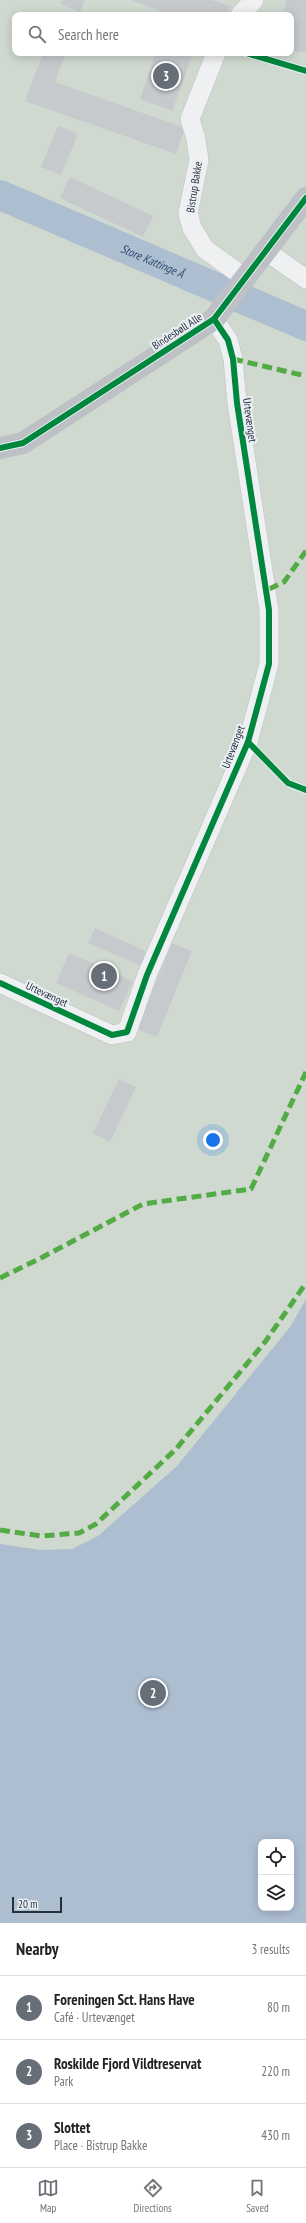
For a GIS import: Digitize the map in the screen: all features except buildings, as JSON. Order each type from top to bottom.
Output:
[{"type":"street","points":[[243,12],[254,0]]},
{"type":"street","name":"Bistrup Bakke","points":[[215,56],[190,119],[196,139],[199,160],[188,213],[192,228],[205,249],[245,278]]},
{"type":"street","name":"Bindesbøll Alle","points":[[0,448],[23,443],[214,319],[306,198]]},
{"type":"street","points":[[266,251],[306,279]]},
{"type":"street","name":"Urtevænget","points":[[0,983],[112,1035],[127,1032],[147,975],[248,742],[269,664],[269,610],[237,403],[233,359],[228,340],[214,319]]},
{"type":"shaded area","points":[[0,0],[306,0],[306,1923],[0,1923]]},
{"type":"water","points":[[306,1299],[306,1923],[0,1923],[0,1544],[40,1550],[72,1549],[98,1536],[177,1466],[290,1327]]},
{"type":"waterway","name":"Store Kattinge Å","points":[[0,195],[306,326]]},
{"type":"marked path","points":[[233,359],[306,376]]},
{"type":"marked path","points":[[269,589],[284,582],[306,551]]},
{"type":"marked path","points":[[0,1278],[143,1204],[251,1189],[306,1072]]},
{"type":"marked path","points":[[0,1530],[41,1536],[79,1533],[96,1524],[176,1449],[265,1342],[306,1283]]},
{"type":"cycle path","points":[[256,56],[306,71]]},
{"type":"cycle path","points":[[0,448],[23,443],[214,319],[306,198]]},
{"type":"cycle path","points":[[0,983],[112,1035],[127,1032],[147,975],[248,742],[269,664],[269,610],[237,403],[233,359],[228,340],[214,319]]},
{"type":"cycle path","points":[[248,742],[288,783],[306,790]]},
{"type":"place","name":"Slottet","points":[[166,76]]},
{"type":"place","name":"Foreningen Sct. Hans Have","points":[[104,976]]},
{"type":"place","name":"Roskilde Fjord Vildtreservat","points":[[153,1693]]}]
